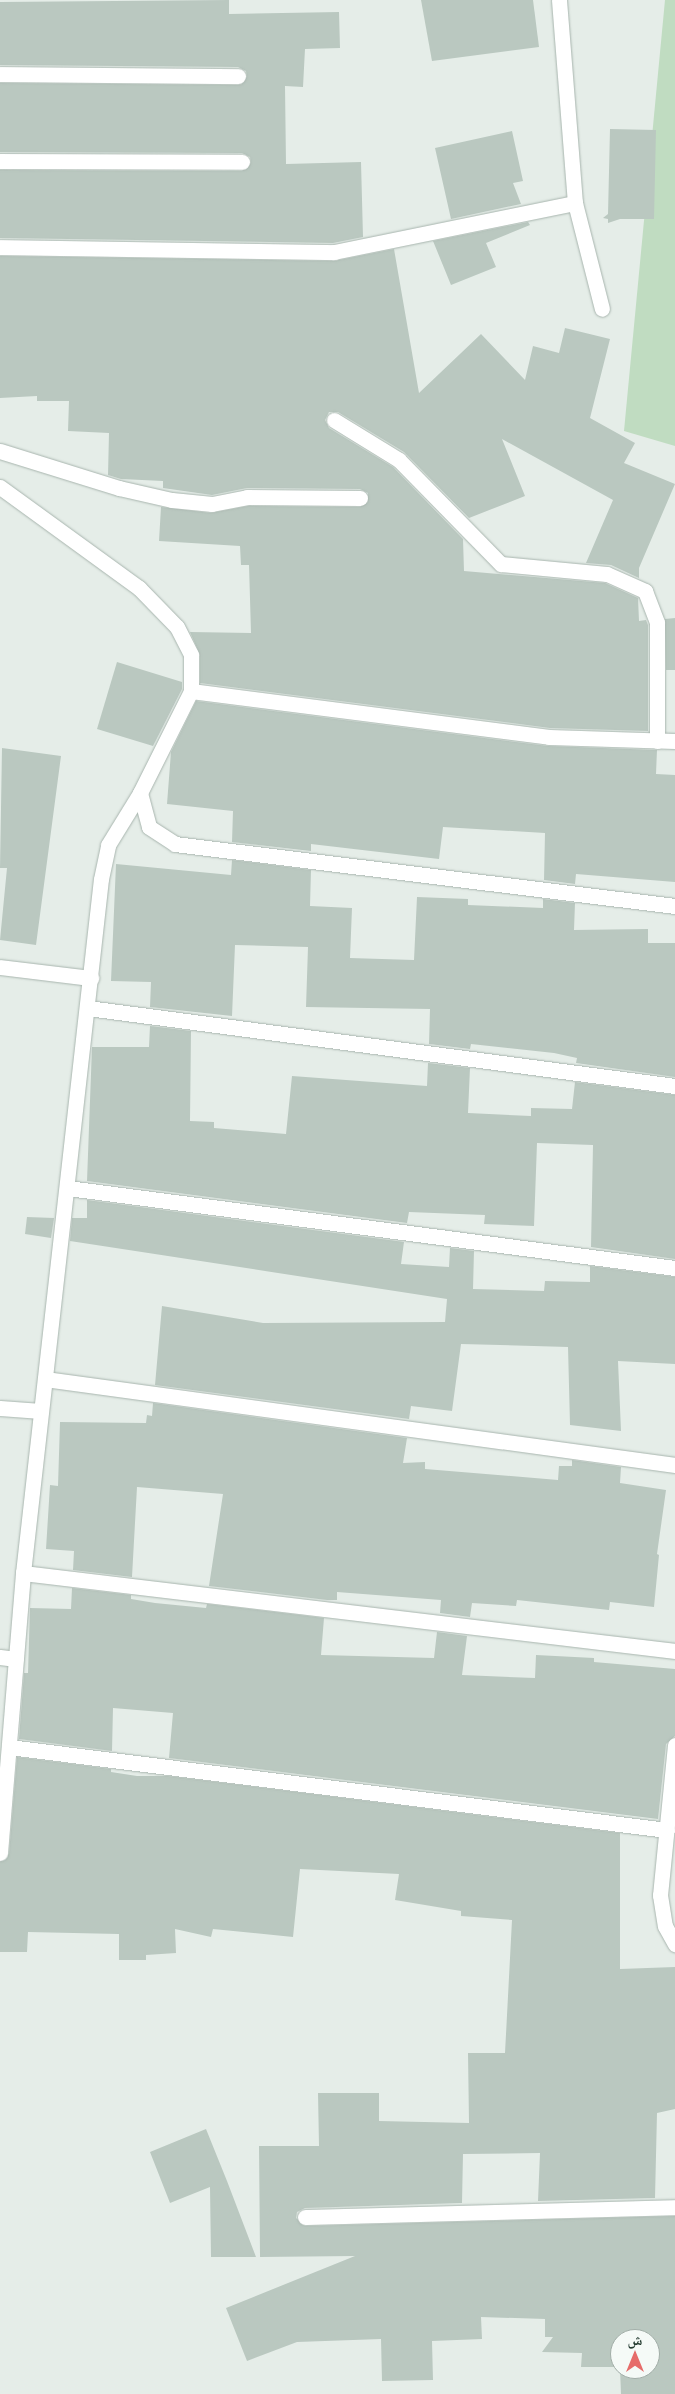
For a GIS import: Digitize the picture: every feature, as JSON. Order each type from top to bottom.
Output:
[{"type":"street","points":[[559,0],[575,203],[602,309]]},
{"type":"street","points":[[0,74],[238,76]]},
{"type":"street","points":[[0,161],[242,162]]},
{"type":"street","points":[[0,247],[334,252],[575,203]]},
{"type":"street","points":[[334,420],[399,460],[500,564],[607,574],[644,591],[657,623],[657,741]]},
{"type":"street","points":[[0,451],[119,488],[172,500],[212,504],[247,496],[360,498]]},
{"type":"street","points":[[0,486],[139,588],[177,627],[191,655],[191,691],[140,793],[108,845],[100,879],[88,1008],[23,1574],[9,1747],[2,1797],[0,1853]]},
{"type":"street","points":[[191,691],[549,737],[675,742]]},
{"type":"street","points":[[140,793],[149,827],[175,844],[675,906]]},
{"type":"street","points":[[0,967],[91,978]]},
{"type":"street","points":[[88,1008],[675,1086]]},
{"type":"street","points":[[68,1188],[675,1268]]},
{"type":"street","points":[[45,1379],[675,1465]]},
{"type":"street","points":[[0,1408],[41,1411]]},
{"type":"street","points":[[23,1574],[675,1652]]},
{"type":"street","points":[[0,1657],[16,1659]]},
{"type":"street","points":[[675,1744],[660,1895],[665,1926],[675,1944]]},
{"type":"street","points":[[9,1747],[667,1830]]},
{"type":"street","points":[[305,2216],[675,2207]]},
{"type":"green space","points":[[665,0],[675,0],[675,446],[624,431]]},
{"type":"building","points":[[229,0],[229,14],[339,12],[340,48],[305,49],[303,87],[285,86],[286,164],[361,162],[363,237],[333,243],[0,238],[0,170],[242,171],[251,163],[250,157],[242,153],[0,152],[0,83],[238,85],[247,77],[246,71],[238,67],[0,65],[0,2]]},
{"type":"building","points":[[421,0],[533,0],[539,47],[432,61]]},
{"type":"building","points":[[610,129],[656,130],[654,219],[620,219],[608,223],[608,219],[603,218],[608,214]]},
{"type":"building","points":[[512,131],[523,181],[513,183],[521,204],[451,219],[435,148]]},
{"type":"building","points":[[528,222],[530,225],[486,243],[496,267],[451,285],[433,241]]},
{"type":"building","points":[[394,249],[419,393],[481,334],[525,380],[533,346],[559,353],[565,328],[610,339],[590,418],[635,443],[624,463],[675,484],[639,568],[639,578],[611,565],[586,563],[613,500],[502,439],[525,496],[469,518],[404,452],[338,412],[329,412],[325,420],[329,428],[393,467],[463,539],[464,571],[605,583],[638,598],[639,621],[646,620],[648,625],[648,731],[550,728],[200,683],[200,655],[190,632],[251,633],[249,565],[241,565],[240,546],[159,541],[161,507],[211,513],[248,506],[360,507],[368,502],[368,493],[360,489],[247,488],[212,495],[163,488],[163,481],[121,479],[108,475],[109,433],[68,431],[69,401],[37,401],[37,396],[0,398],[0,256],[334,261]]},
{"type":"building","points":[[675,618],[675,670],[666,670],[665,619]]},
{"type":"building","points":[[117,662],[182,682],[182,689],[153,746],[97,729]]},
{"type":"building","points":[[196,701],[548,746],[657,750],[656,774],[675,775],[675,882],[576,874],[575,884],[544,880],[545,833],[443,827],[439,859],[311,844],[311,851],[232,842],[233,811],[167,804],[171,752]]},
{"type":"building","points":[[2,748],[61,756],[36,945],[0,940],[7,868],[0,868]]},
{"type":"building","points":[[232,860],[311,870],[310,906],[352,908],[350,958],[414,960],[417,897],[468,899],[468,905],[543,908],[543,899],[575,903],[574,930],[648,929],[648,943],[675,943],[675,1077],[576,1063],[577,1058],[554,1053],[471,1044],[470,1049],[429,1044],[430,1009],[306,1007],[308,947],[235,945],[232,1016],[150,1007],[151,982],[111,981],[116,864],[231,875]]},
{"type":"building","points":[[150,1026],[191,1031],[190,1121],[214,1122],[214,1128],[286,1134],[292,1076],[427,1086],[428,1063],[470,1068],[468,1113],[531,1116],[531,1108],[572,1109],[575,1082],[675,1095],[675,1259],[591,1247],[593,1145],[537,1143],[534,1226],[484,1224],[485,1215],[409,1212],[407,1223],[87,1181],[92,1047],[149,1047]]},
{"type":"building","points":[[87,1200],[404,1242],[401,1264],[449,1267],[450,1248],[474,1251],[473,1289],[544,1291],[545,1281],[590,1282],[590,1266],[675,1277],[675,1364],[618,1361],[621,1431],[570,1425],[568,1347],[461,1344],[452,1411],[411,1406],[409,1419],[155,1385],[162,1306],[263,1323],[445,1322],[447,1299],[70,1241],[72,1218],[87,1218]]},
{"type":"building","points":[[27,1217],[54,1218],[51,1238],[25,1234]]},
{"type":"building","points":[[153,1403],[407,1438],[403,1463],[425,1462],[425,1469],[558,1480],[559,1466],[572,1466],[572,1460],[621,1467],[620,1483],[666,1490],[657,1554],[659,1555],[654,1607],[610,1602],[609,1610],[517,1600],[516,1606],[472,1603],[470,1617],[440,1613],[441,1600],[337,1592],[337,1600],[327,1600],[209,1586],[223,1494],[137,1487],[132,1577],[73,1570],[74,1551],[46,1549],[50,1485],[58,1486],[60,1422],[146,1423],[147,1415],[152,1416]]},
{"type":"building","points":[[72,1588],[131,1595],[131,1599],[155,1603],[206,1608],[207,1604],[324,1618],[321,1655],[434,1658],[437,1632],[467,1636],[462,1675],[535,1678],[536,1655],[594,1658],[594,1662],[675,1669],[675,1736],[666,1744],[658,1819],[169,1758],[173,1713],[113,1708],[112,1751],[19,1739],[24,1673],[28,1673],[30,1608],[71,1609]]},
{"type":"building","points":[[17,1757],[111,1769],[111,1772],[137,1776],[168,1776],[620,1833],[620,1969],[675,1967],[675,2109],[657,2113],[655,2198],[538,2201],[540,2153],[463,2154],[462,2203],[305,2208],[297,2212],[296,2218],[305,2226],[675,2216],[675,2394],[621,2394],[620,2379],[660,2379],[660,2329],[610,2329],[610,2367],[581,2367],[582,2353],[542,2352],[553,2337],[545,2337],[545,2319],[481,2317],[482,2339],[432,2341],[433,2380],[382,2381],[381,2339],[297,2342],[247,2361],[226,2308],[355,2256],[260,2257],[259,2146],[319,2146],[318,2093],[379,2093],[379,2121],[469,2123],[468,2053],[505,2053],[512,1920],[461,1916],[461,1911],[395,1900],[399,1874],[300,1869],[293,1937],[213,1929],[211,1937],[175,1929],[176,1953],[146,1955],[146,1960],[119,1960],[119,1934],[28,1932],[27,1952],[0,1952],[0,1862],[9,1854]]},
{"type":"building","points":[[206,2129],[256,2257],[211,2257],[210,2187],[170,2203],[150,2152]]}]
